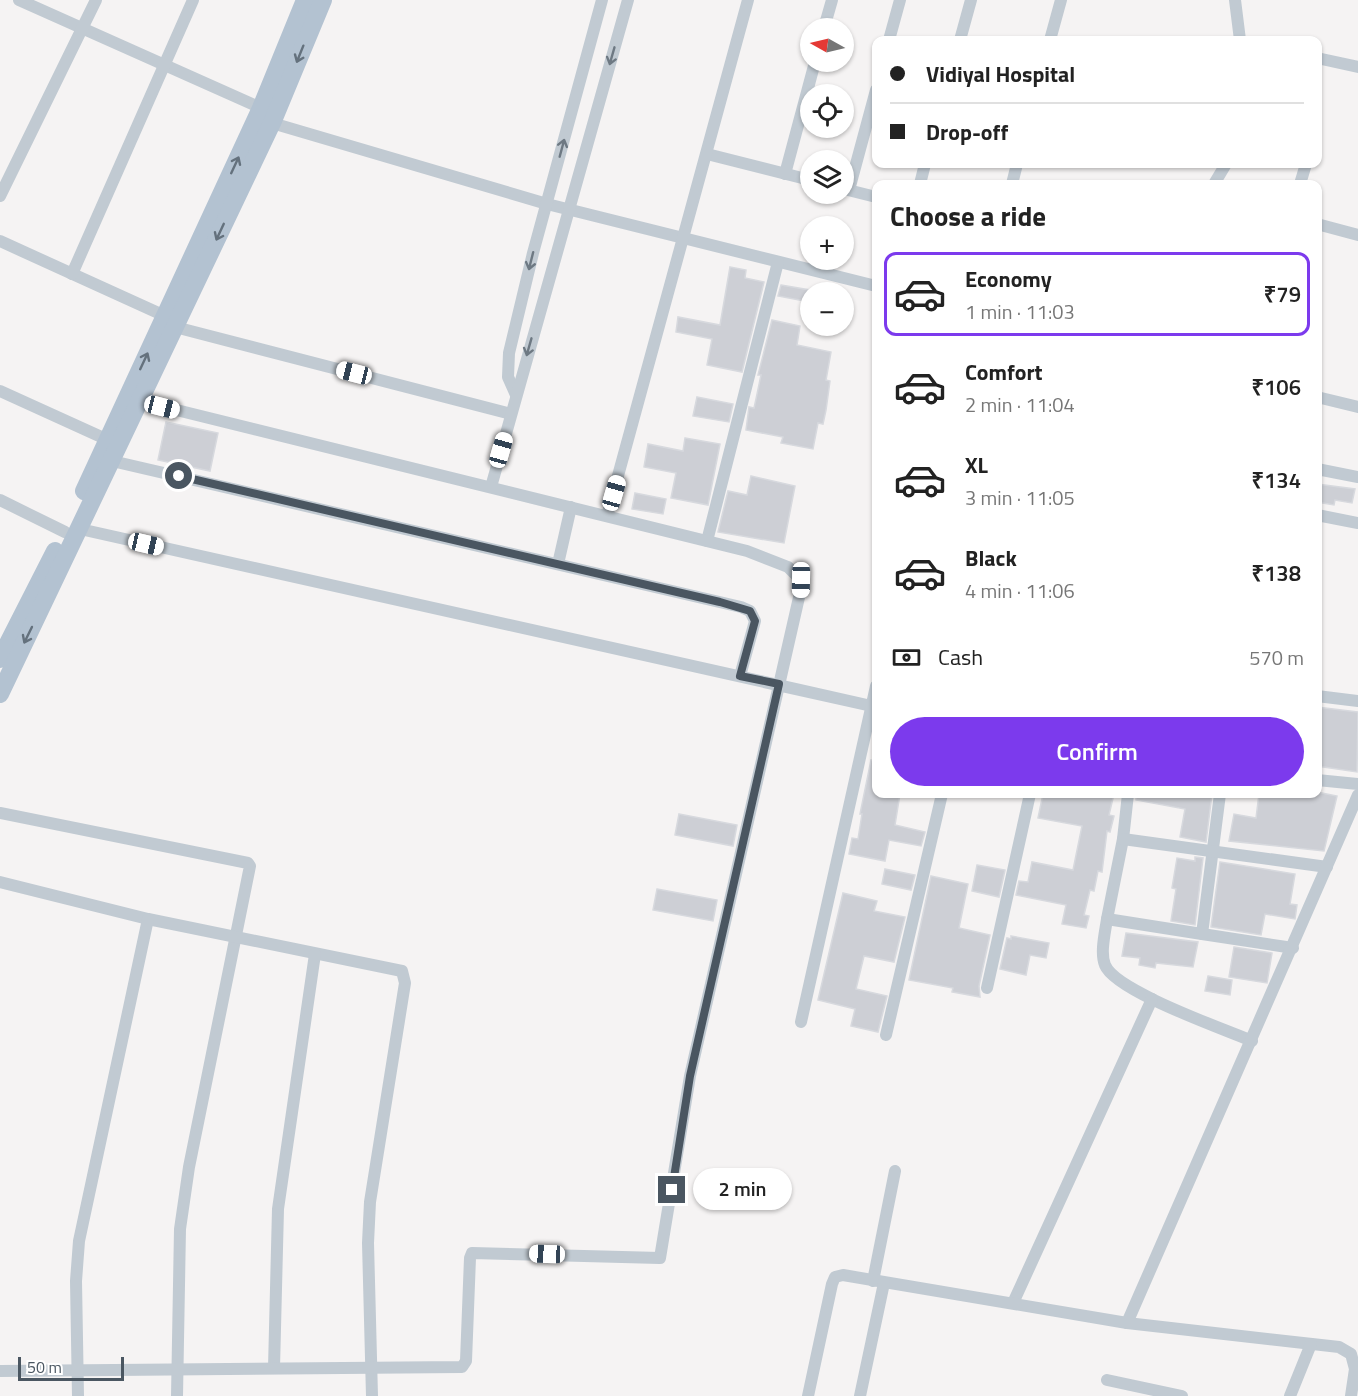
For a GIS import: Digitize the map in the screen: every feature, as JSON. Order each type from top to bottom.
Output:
[{"type":"main road","points":[[266,116],[305,0]]},
{"type":"main road","points":[[0,693],[72,530],[108,440],[170,322],[322,0]]},
{"type":"main road","points":[[0,659],[112,461],[140,402],[170,322]]},
{"type":"street","points":[[19,0],[163,65],[266,116],[568,210],[872,285]]},
{"type":"street","points":[[0,196],[96,0]]},
{"type":"street","points":[[72,274],[193,0]]},
{"type":"street","points":[[516,395],[508,377],[509,353],[602,0]]},
{"type":"street","points":[[491,487],[628,0]]},
{"type":"street","points":[[608,516],[748,0]]},
{"type":"street","points":[[827,18],[832,0]]},
{"type":"street","points":[[890,36],[900,0]]},
{"type":"street","points":[[961,36],[971,0]]},
{"type":"street","points":[[1051,36],[1061,0]]},
{"type":"street","points":[[1235,0],[1240,36]]},
{"type":"street","points":[[1322,59],[1358,67]]},
{"type":"street","points":[[784,174],[812,72]]},
{"type":"street","points":[[854,163],[872,103]]},
{"type":"street","points":[[707,154],[800,178]]},
{"type":"street","points":[[854,192],[872,196]]},
{"type":"street","points":[[1322,225],[1358,236]]},
{"type":"street","points":[[0,241],[170,322],[511,414]]},
{"type":"street","points":[[707,541],[778,262]]},
{"type":"street","points":[[0,392],[108,440]]},
{"type":"street","points":[[1322,398],[1358,407]]},
{"type":"street","points":[[0,1371],[176,1371],[466,1365],[472,1253],[660,1258],[690,1076],[800,593],[801,580],[788,567],[747,551],[140,402]]},
{"type":"street","points":[[112,461],[741,607],[750,611],[755,621],[740,676]]},
{"type":"street","points":[[1322,470],[1358,477]]},
{"type":"street","points":[[0,500],[72,530],[872,706]]},
{"type":"street","points":[[558,564],[572,507]]},
{"type":"street","points":[[1322,516],[1358,523]]},
{"type":"street","points":[[1322,697],[1358,701]]},
{"type":"street","points":[[801,1022],[872,715]]},
{"type":"street","points":[[1322,780],[1358,784]]},
{"type":"street","points":[[1127,1323],[1358,795]]},
{"type":"street","points":[[886,1035],[941,798]]},
{"type":"street","points":[[987,988],[1029,798]]},
{"type":"street","points":[[1128,798],[1123,839],[1107,919],[1103,960],[1106,968],[1110,974],[1152,999],[1252,1041]]},
{"type":"street","points":[[1202,934],[1220,798]]},
{"type":"street","points":[[0,813],[248,863],[251,871],[189,1167],[180,1229],[177,1396]]},
{"type":"street","points":[[1123,839],[1327,867]]},
{"type":"street","points":[[0,882],[148,920],[402,972],[404,976],[370,1202],[368,1243],[372,1396]]},
{"type":"street","points":[[1107,919],[1293,948]]},
{"type":"street","points":[[78,1396],[76,1281],[79,1241],[148,920]]},
{"type":"street","points":[[274,1368],[278,1209],[315,954]]},
{"type":"street","points":[[1013,1303],[1152,999]]},
{"type":"street","points":[[860,1396],[895,1170]]},
{"type":"street","points":[[808,1396],[835,1277],[843,1275],[1127,1323],[1339,1347],[1351,1354],[1355,1370],[1351,1396]]},
{"type":"street","points":[[1290,1396],[1311,1344]]},
{"type":"street","points":[[1107,1380],[1182,1396]]},
{"type":"building","points":[[730,267],[746,270],[745,278],[764,282],[742,372],[707,365],[712,339],[676,332],[678,317],[720,325]]},
{"type":"building","points":[[781,285],[800,288],[800,300],[778,296]]},
{"type":"building","points":[[772,320],[800,326],[797,345],[831,352],[826,380],[830,381],[826,410],[823,424],[818,423],[813,449],[781,443],[783,437],[746,430],[749,407],[754,408],[761,375],[758,375]]},
{"type":"building","points":[[697,397],[733,404],[729,422],[693,416]]},
{"type":"building","points":[[166,422],[218,433],[210,471],[158,460]]},
{"type":"building","points":[[685,438],[720,444],[708,505],[671,498],[676,473],[644,467],[648,444],[683,451]]},
{"type":"building","points":[[751,476],[795,486],[784,543],[718,532],[728,491],[747,495]]},
{"type":"building","points":[[1322,485],[1355,489],[1352,503],[1335,500],[1334,505],[1322,503]]},
{"type":"building","points":[[635,493],[666,499],[663,514],[632,509]]},
{"type":"building","points":[[1322,708],[1358,712],[1357,772],[1322,767]]},
{"type":"building","points":[[872,760],[872,798],[899,798],[895,825],[925,832],[921,846],[889,840],[885,861],[849,854],[852,838],[858,839],[862,814],[860,814]]},
{"type":"building","points":[[1322,793],[1337,796],[1324,851],[1229,841],[1234,814],[1256,818],[1258,798],[1322,798]]},
{"type":"building","points":[[1042,798],[1113,798],[1109,815],[1114,816],[1110,832],[1107,831],[1102,872],[1098,871],[1094,891],[1090,890],[1084,915],[1089,916],[1086,928],[1062,924],[1066,905],[1016,895],[1019,881],[1028,882],[1032,862],[1073,870],[1082,826],[1038,818]]},
{"type":"building","points":[[1136,798],[1212,798],[1206,842],[1180,837],[1185,809],[1136,800]]},
{"type":"building","points":[[679,814],[737,825],[733,846],[675,835]]},
{"type":"building","points":[[1195,857],[1203,858],[1195,925],[1171,921],[1176,889],[1172,888],[1177,858],[1195,861]]},
{"type":"building","points":[[1220,862],[1295,874],[1290,904],[1297,905],[1295,919],[1265,914],[1261,935],[1211,927]]},
{"type":"building","points":[[977,865],[1005,870],[999,897],[972,891]]},
{"type":"building","points":[[885,869],[915,875],[911,890],[882,884]]},
{"type":"building","points":[[931,876],[968,884],[959,928],[990,935],[979,986],[980,997],[952,992],[953,988],[909,980]]},
{"type":"building","points":[[657,889],[717,900],[713,921],[653,910]]},
{"type":"building","points":[[843,893],[877,901],[874,911],[905,917],[894,962],[864,956],[856,989],[887,996],[878,1032],[851,1026],[855,1009],[818,1000]]},
{"type":"building","points":[[1126,933],[1198,942],[1193,967],[1156,963],[1155,968],[1139,965],[1140,958],[1122,956]]},
{"type":"building","points":[[1011,936],[1049,943],[1046,958],[1030,955],[1026,975],[1000,969],[1007,938],[1011,939]]},
{"type":"building","points":[[1234,947],[1272,953],[1267,983],[1229,977]]},
{"type":"building","points":[[1208,976],[1232,980],[1230,995],[1205,991]]},
{"type":"route","points":[[179,476],[720,602],[750,611],[755,621],[740,676],[779,684],[690,1076],[672,1190]]}]
